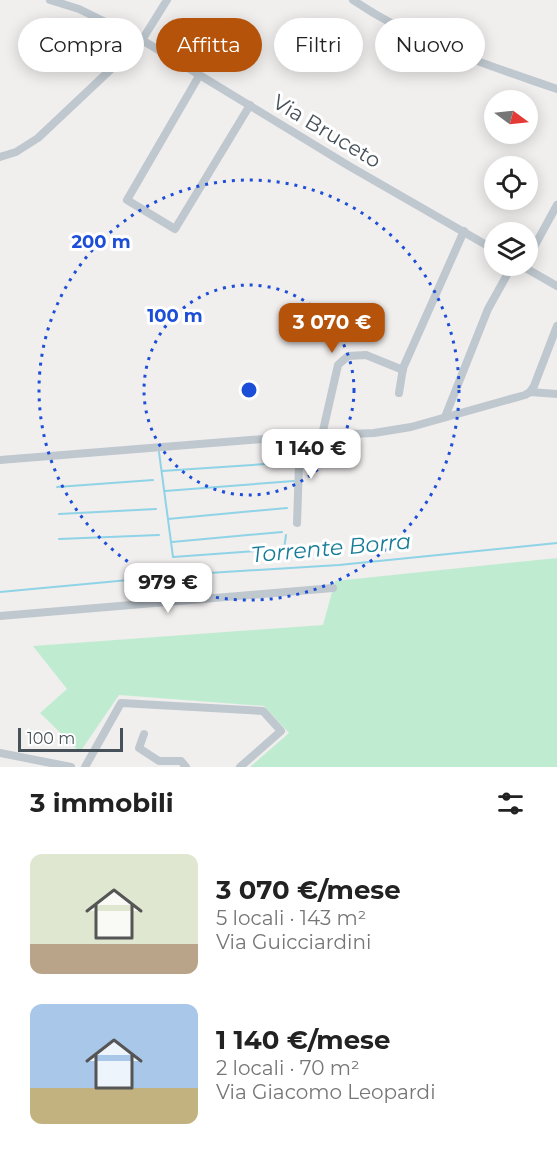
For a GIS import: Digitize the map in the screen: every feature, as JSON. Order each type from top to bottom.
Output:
[{"type":"street","name":"Via Bruceto","points":[[50,0],[98,18]]},
{"type":"street","points":[[144,37],[167,0]]},
{"type":"street","points":[[353,0],[393,25],[434,46],[557,89]]},
{"type":"street","name":"Via Bruceto","points":[[144,41],[349,166],[484,243]]},
{"type":"street","points":[[0,157],[16,152],[38,138],[108,72]]},
{"type":"street","points":[[199,76],[127,200],[175,229],[250,105]]},
{"type":"street","points":[[538,240],[557,205]]},
{"type":"street","points":[[399,393],[403,370],[464,231]]},
{"type":"street","points":[[538,275],[557,286]]},
{"type":"street","points":[[445,417],[488,309],[506,276]]},
{"type":"street","points":[[530,392],[557,326]]},
{"type":"street","points":[[322,435],[339,365],[348,356],[366,355],[403,370]]},
{"type":"street","points":[[0,460],[300,436],[383,432],[411,427],[530,392],[557,394]]},
{"type":"street","points":[[297,523],[300,436]]},
{"type":"street","points":[[0,616],[333,588]]},
{"type":"street","points":[[85,767],[121,703],[263,711],[281,731],[240,767]]},
{"type":"street","points":[[144,734],[139,748],[159,761],[181,761],[186,767]]},
{"type":"street","points":[[0,753],[71,767]]},
{"type":"green space","points":[[557,558],[557,767],[250,767],[289,733],[264,706],[119,695],[80,752],[40,713],[67,689],[33,646],[323,625],[335,581]]},
{"type":"waterway","points":[[159,452],[173,557],[284,549],[286,535]]},
{"type":"waterway","points":[[162,471],[266,464]]},
{"type":"waterway","points":[[57,487],[153,480]]},
{"type":"waterway","points":[[165,491],[294,481]]},
{"type":"waterway","points":[[168,519],[287,508]]},
{"type":"waterway","points":[[59,514],[156,509]]},
{"type":"waterway","points":[[172,542],[282,532]]},
{"type":"waterway","points":[[59,539],[159,535]]},
{"type":"waterway","name":"Torrente Borra","points":[[0,592],[193,574],[339,565],[557,543]]}]
